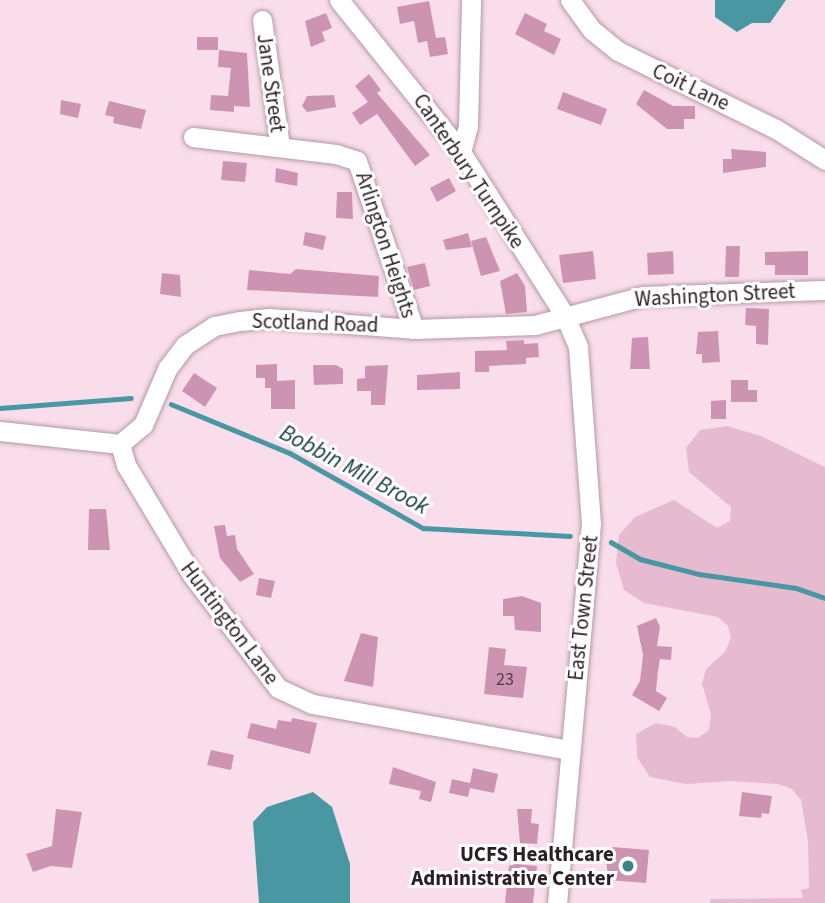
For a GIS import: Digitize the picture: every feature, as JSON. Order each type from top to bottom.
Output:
[{"type":"street","name":"Canterbury Turnpike","points":[[339,0],[461,152],[565,316]]},
{"type":"street","points":[[461,152],[468,126],[471,0]]},
{"type":"street","name":"Coit Lane","points":[[570,0],[586,23],[618,51],[767,124],[825,160]]},
{"type":"street","name":"Jane Street","points":[[262,20],[279,147]]},
{"type":"street","name":"Arlington Heights","points":[[192,137],[336,154],[358,162],[414,329]]},
{"type":"street","name":"Washington Street","points":[[565,316],[643,296],[825,290]]},
{"type":"street","name":"Scotland Road","points":[[120,444],[143,425],[167,369],[185,345],[214,326],[269,318],[414,329],[535,326],[565,316]]},
{"type":"street","name":"East Town Street","points":[[557,903],[591,523],[578,347],[565,316]]},
{"type":"street","points":[[0,431],[120,444]]},
{"type":"street","name":"Huntington Lane","points":[[120,444],[126,465],[192,575],[278,688],[313,704],[569,750]]},
{"type":"shaded area","points":[[727,426],[761,436],[825,467],[825,903],[710,903],[710,899],[803,898],[801,890],[809,888],[808,841],[801,800],[792,789],[778,784],[730,781],[686,784],[650,777],[637,757],[636,734],[656,723],[675,727],[687,737],[698,738],[709,730],[711,714],[702,684],[706,669],[725,652],[731,638],[728,626],[718,617],[644,603],[624,590],[616,563],[619,535],[635,517],[674,500],[717,528],[730,521],[731,507],[689,472],[686,448],[700,430]]},
{"type":"water","points":[[715,0],[786,0],[770,23],[752,23],[737,32],[715,17]]},
{"type":"water","points":[[313,792],[332,807],[350,864],[350,903],[259,903],[253,822],[267,807]]},
{"type":"building","points":[[429,1],[436,38],[445,37],[448,54],[430,57],[427,41],[418,43],[414,21],[400,24],[397,7]]},
{"type":"building","points":[[326,13],[332,28],[322,32],[325,41],[311,47],[305,21]]},
{"type":"building","points":[[525,13],[547,24],[544,31],[561,39],[554,55],[515,34]]},
{"type":"building","points":[[197,37],[218,37],[218,50],[197,50]]},
{"type":"building","points":[[219,50],[247,53],[250,107],[234,106],[234,112],[210,110],[211,95],[228,96],[231,68],[218,67]]},
{"type":"building","points":[[369,74],[381,90],[377,93],[430,155],[415,166],[377,114],[360,125],[352,113],[368,102],[355,86]]},
{"type":"building","points":[[644,90],[673,106],[695,106],[695,119],[684,119],[684,129],[667,129],[636,104]]},
{"type":"building","points":[[563,92],[607,109],[601,125],[557,109]]},
{"type":"building","points":[[334,95],[336,107],[307,112],[302,106],[307,96]]},
{"type":"building","points":[[61,100],[81,104],[78,118],[60,114]]},
{"type":"building","points":[[109,101],[146,110],[141,129],[113,123],[114,117],[105,115]]},
{"type":"building","points":[[731,149],[766,152],[766,167],[723,173],[723,159],[732,159]]},
{"type":"building","points":[[223,161],[247,163],[245,182],[221,180]]},
{"type":"building","points":[[276,168],[298,173],[297,186],[275,182]]},
{"type":"building","points":[[449,178],[456,191],[437,202],[430,188]]},
{"type":"building","points":[[337,192],[352,192],[353,219],[336,218]]},
{"type":"building","points":[[305,232],[326,236],[323,250],[303,245]]},
{"type":"building","points":[[468,233],[472,247],[446,250],[443,240]]},
{"type":"building","points":[[486,237],[500,271],[481,276],[471,241]]},
{"type":"building","points":[[726,246],[740,246],[739,277],[725,277]]},
{"type":"building","points":[[593,251],[596,279],[563,283],[559,255]]},
{"type":"building","points":[[673,251],[674,274],[648,275],[647,253]]},
{"type":"building","points":[[808,251],[808,275],[775,275],[775,265],[765,265],[765,252]]},
{"type":"building","points":[[425,263],[430,286],[414,290],[407,267]]},
{"type":"building","points":[[296,269],[379,276],[378,297],[247,290],[249,270],[290,274]]},
{"type":"building","points":[[162,273],[180,275],[181,297],[160,294]]},
{"type":"building","points":[[517,273],[525,286],[527,312],[506,314],[500,281]]},
{"type":"building","points":[[746,308],[769,309],[768,345],[756,344],[756,326],[745,325]]},
{"type":"building","points":[[718,331],[720,362],[702,363],[702,354],[696,354],[698,332]]},
{"type":"building","points":[[648,337],[650,369],[630,369],[632,338]]},
{"type":"building","points":[[524,340],[524,344],[538,343],[539,357],[526,358],[526,364],[489,366],[489,372],[475,372],[475,351],[507,350],[506,341]]},
{"type":"building","points":[[277,364],[277,381],[295,380],[295,409],[271,409],[271,388],[265,388],[265,378],[256,378],[256,365]]},
{"type":"building","points":[[313,365],[336,365],[343,369],[343,384],[314,385]]},
{"type":"building","points":[[388,365],[385,405],[371,405],[371,391],[357,391],[357,379],[365,378],[365,366]]},
{"type":"building","points":[[460,372],[460,389],[417,390],[417,375]]},
{"type":"building","points":[[194,373],[217,388],[205,407],[182,391]]},
{"type":"building","points":[[731,380],[748,380],[748,390],[757,390],[757,402],[731,402]]},
{"type":"building","points":[[726,400],[726,419],[711,419],[711,401]]},
{"type":"building","points":[[89,509],[106,509],[110,550],[88,550]]},
{"type":"building","points":[[225,525],[227,536],[235,535],[237,549],[254,574],[240,582],[220,558],[214,526]]},
{"type":"building","points":[[259,578],[275,581],[271,598],[256,595]]},
{"type":"building","points":[[522,596],[541,603],[541,632],[515,630],[514,616],[503,616],[503,599]]},
{"type":"building","points":[[656,618],[660,627],[657,646],[672,647],[671,660],[660,659],[656,691],[667,698],[659,711],[632,695],[640,681],[643,655],[637,626]]},
{"type":"building","points":[[361,633],[378,637],[373,687],[344,681]]},
{"type":"building","points":[[489,647],[506,649],[504,665],[527,667],[523,698],[484,694]]},
{"type":"building","points":[[292,718],[317,723],[310,754],[247,738],[251,723],[276,729],[278,720],[291,722]]},
{"type":"building","points":[[211,750],[234,755],[231,770],[207,765]]},
{"type":"building","points":[[393,767],[436,782],[431,802],[419,799],[421,791],[389,784]]},
{"type":"building","points":[[473,768],[498,774],[494,793],[470,788],[468,797],[449,793],[452,779],[470,783]]},
{"type":"building","points":[[742,792],[772,796],[769,814],[762,813],[761,818],[739,816]]},
{"type":"building","points":[[56,809],[82,812],[72,868],[51,866],[33,872],[26,854],[52,846]]},
{"type":"building","points":[[517,809],[532,809],[531,823],[539,824],[537,844],[520,843]]},
{"type":"building","name":"UCFS Healthcare Administrative Center","points":[[612,847],[649,850],[646,883],[608,880],[606,856],[611,856]]},
{"type":"building","points":[[509,866],[537,866],[533,903],[505,903]]},
{"type":"waterway","name":"Bobbin Mill Brook","points":[[0,408],[131,398]]},
{"type":"waterway","name":"Bobbin Mill Brook","points":[[171,404],[290,453],[423,528],[570,536]]},
{"type":"waterway","name":"Bobbin Mill Brook","points":[[611,542],[640,559],[699,574],[796,588],[825,598]]},
{"type":"place","name":"UCFS Healthcare Administrative Center","points":[[628,866]]}]
